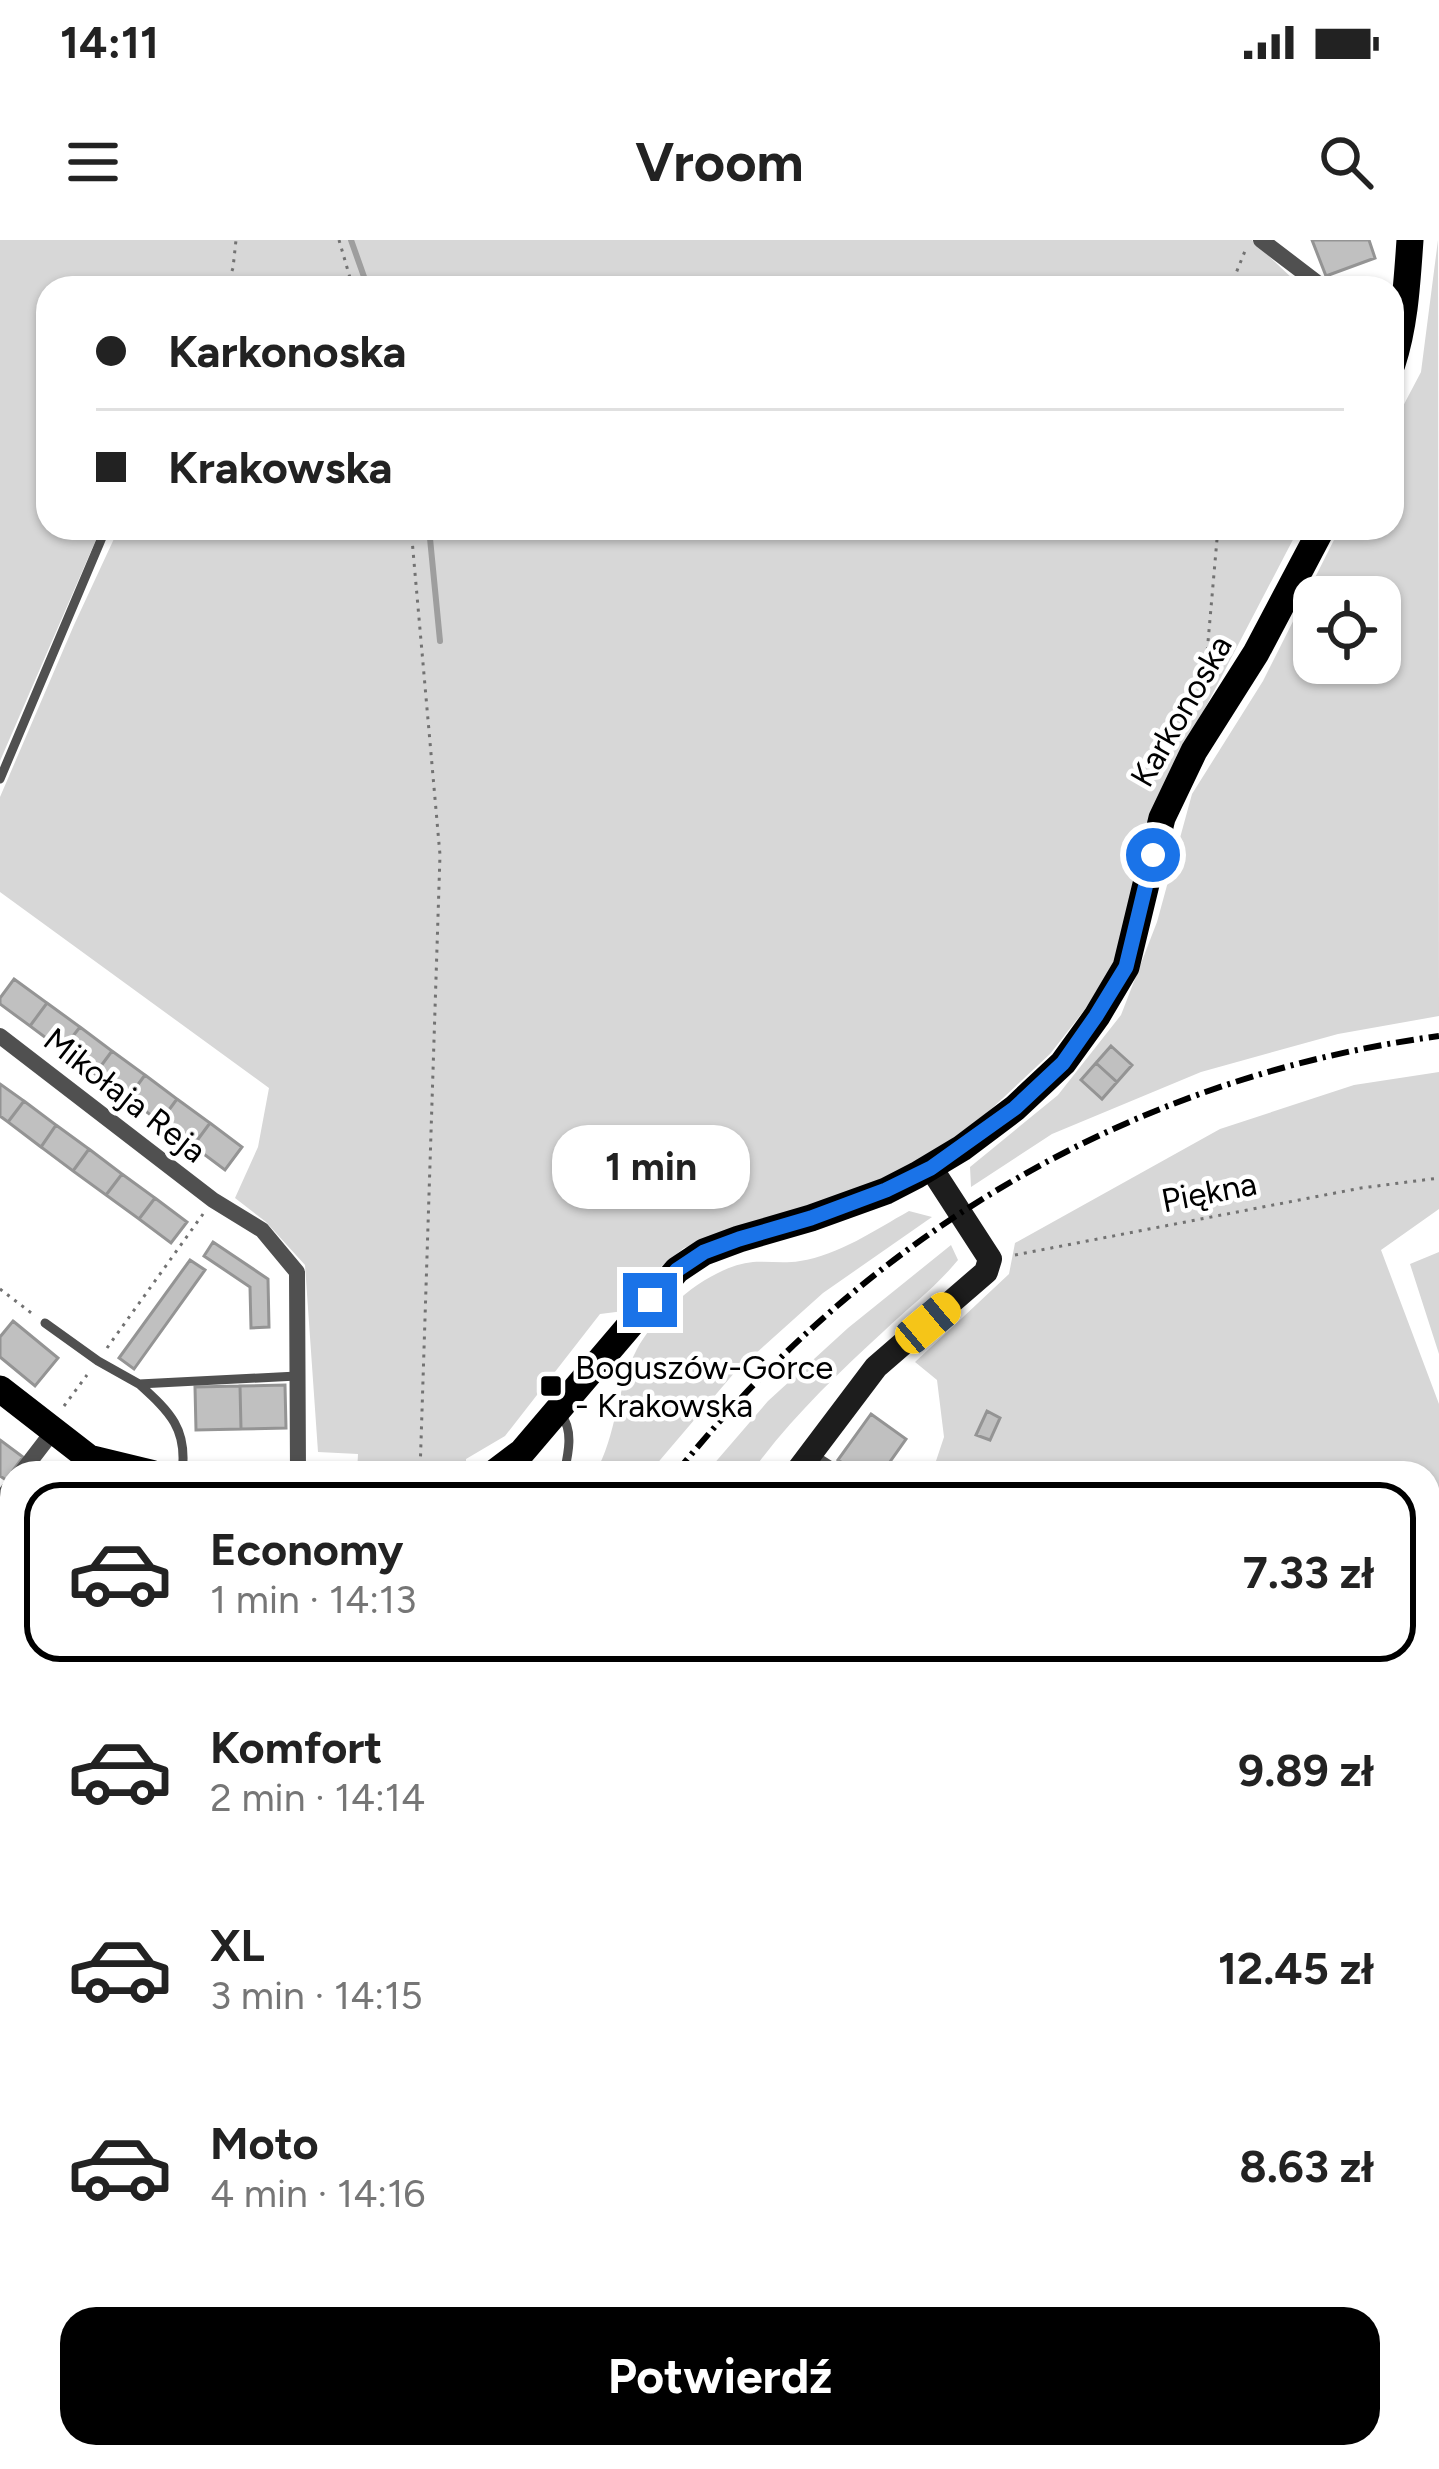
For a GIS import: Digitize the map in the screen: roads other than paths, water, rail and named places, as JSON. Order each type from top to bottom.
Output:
[{"type":"main road","points":[[1404,302],[1410,240]]},
{"type":"main road","name":"Karkonoska","points":[[510,1461],[677,1270],[704,1252],[868,1198],[940,1162],[1015,1108],[1063,1063],[1126,967],[1162,818],[1194,751],[1256,653],[1316,540]]},
{"type":"main road","points":[[0,1388],[99,1461]]},
{"type":"street","points":[[1262,240],[1308,276]]},
{"type":"street","name":"Mikołaja Reja","points":[[0,1036],[213,1200],[262,1230],[297,1272],[298,1461]]},
{"type":"street","points":[[805,1461],[876,1367],[986,1272],[984,1251],[946,1194],[940,1162]]},
{"type":"street","points":[[29,1461],[51,1428]]},
{"type":"lane","points":[[0,779],[101,540]]},
{"type":"lane","points":[[45,1323],[139,1384],[164,1407],[178,1426],[183,1461]]},
{"type":"lane","points":[[139,1384],[297,1376]]},
{"type":"lane","points":[[556,1411],[567,1422],[566,1461]]},
{"type":"waterway","points":[[351,240],[364,276]]},
{"type":"waterway","points":[[430,540],[440,641]]},
{"type":"railway","points":[[687,1461],[752,1387],[834,1309],[921,1240],[1014,1180],[1113,1129],[1217,1088],[1325,1057],[1439,1036]]},
{"type":"place","name":"Boguszów-Gorce - Krakowska","points":[[551,1386]]}]
